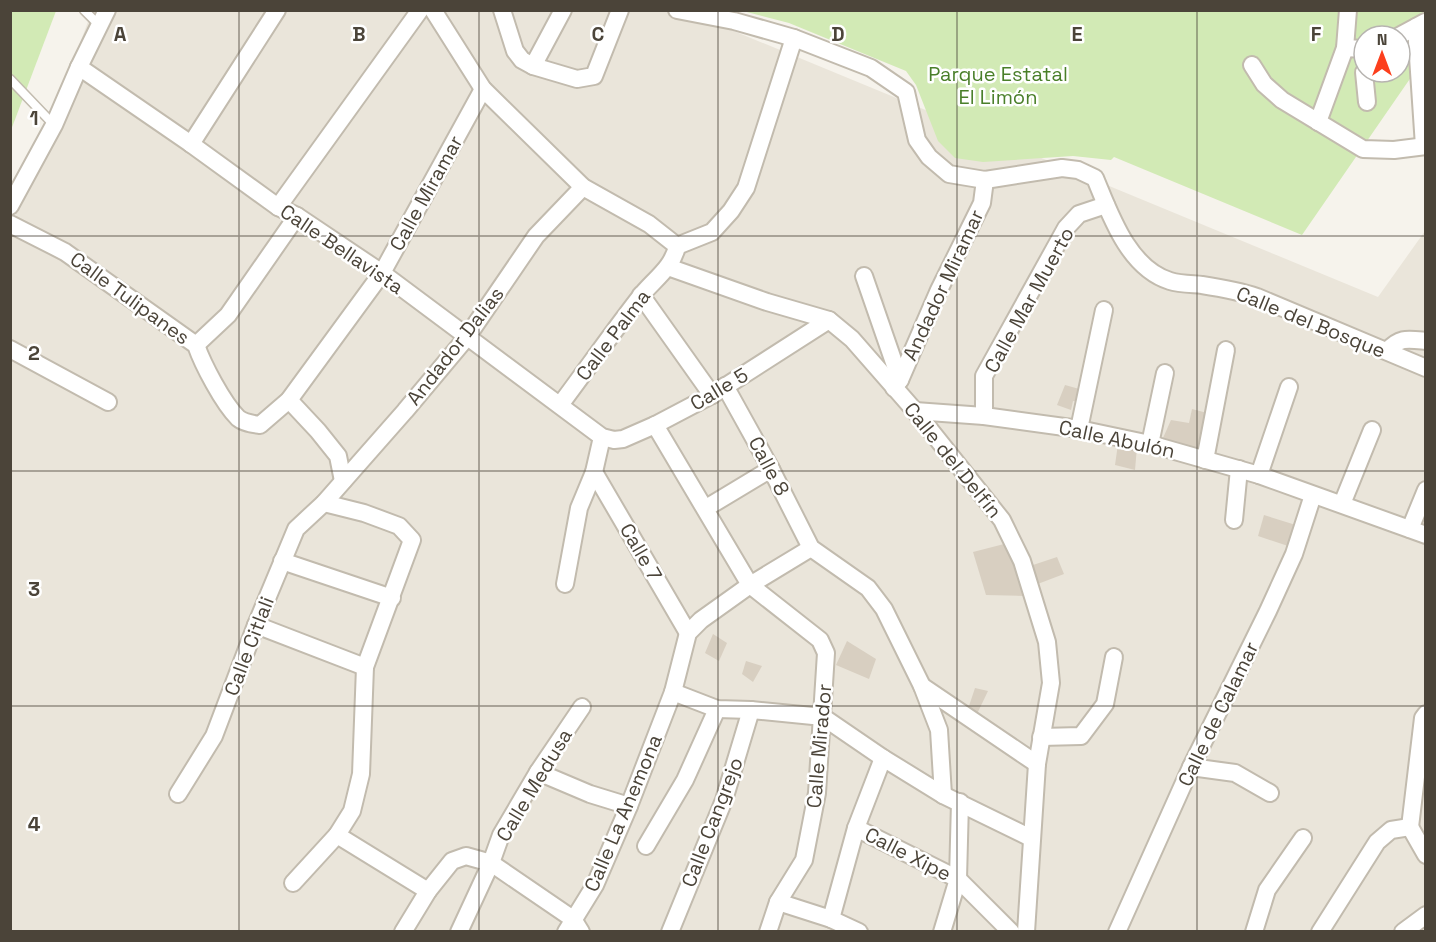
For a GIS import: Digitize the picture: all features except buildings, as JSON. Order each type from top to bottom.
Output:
[{"type":"street","points":[[191,144],[277,10]]},
{"type":"street","points":[[278,207],[420,10]]},
{"type":"street","points":[[433,10],[483,89],[583,187],[649,224],[674,256],[767,302],[829,321]]},
{"type":"street","points":[[502,10],[515,51],[522,60],[532,66],[577,79],[594,76],[620,10]]},
{"type":"street","points":[[532,66],[563,10]]},
{"type":"street","name":"Calle del Bosque","points":[[677,10],[735,21],[794,38],[871,68],[906,92],[917,140],[929,157],[949,174],[985,180],[1062,168],[1078,170],[1095,178],[1127,245],[1140,262],[1154,273],[1170,281],[1233,290],[1257,297],[1425,368]]},
{"type":"street","points":[[1318,122],[1345,48],[1348,10]]},
{"type":"street","points":[[10,206],[54,125],[103,18]]},
{"type":"street","points":[[1252,65],[1264,84],[1273,92],[1363,149],[1394,150],[1425,146],[1421,24]]},
{"type":"street","points":[[674,256],[712,232],[731,211],[746,188],[794,38]]},
{"type":"street","points":[[1345,48],[1352,48]]},
{"type":"street","name":"Calle Bellavista","points":[[79,67],[278,207],[297,216],[382,273],[602,437]]},
{"type":"street","points":[[1366,84],[1367,102]]},
{"type":"street","name":"Calle Miramar","points":[[248,423],[260,425],[289,400],[382,273],[483,89]]},
{"type":"street","name":"Andador Miramar","points":[[897,384],[939,290],[982,203],[985,180]]},
{"type":"street","name":"Andador Dalias","points":[[324,503],[467,337],[536,236],[583,187]]},
{"type":"street","name":"Calle Mar Muerto","points":[[984,416],[984,376],[1066,228],[1079,214],[1106,205]]},
{"type":"street","points":[[196,345],[228,315],[297,216]]},
{"type":"street","name":"Calle Tulipanes","points":[[10,224],[65,252],[196,345],[201,359],[222,394],[239,419],[248,423]]},
{"type":"street","name":"Calle Palma","points":[[560,405],[641,295],[674,256]]},
{"type":"street","points":[[864,276],[897,384]]},
{"type":"street","name":"Calle 8","points":[[641,295],[719,390],[771,469],[811,548]]},
{"type":"street","points":[[1079,429],[1104,310]]},
{"type":"street","name":"Calle del Delfín","points":[[829,321],[852,339],[897,384],[915,411],[1002,520],[1022,561],[1047,642],[1051,684],[1037,764],[1026,932]]},
{"type":"street","name":"Calle 5","points":[[602,437],[623,439],[656,425],[719,390],[829,321]]},
{"type":"street","points":[[1387,351],[1395,342],[1406,339],[1425,341]]},
{"type":"street","points":[[10,349],[108,402]]},
{"type":"street","points":[[1204,460],[1226,350]]},
{"type":"street","points":[[1150,444],[1165,373]]},
{"type":"street","points":[[1259,475],[1289,387]]},
{"type":"street","points":[[289,400],[338,456],[343,481]]},
{"type":"street","name":"Calle Abulón","points":[[915,411],[984,416],[1079,429],[1150,444],[1259,475],[1418,532]]},
{"type":"street","points":[[656,425],[750,585]]},
{"type":"street","points":[[1342,504],[1372,430]]},
{"type":"street","points":[[565,584],[579,508],[594,472],[602,437]]},
{"type":"street","points":[[706,508],[771,469]]},
{"type":"street","points":[[1234,520],[1239,470]]},
{"type":"street","name":"Calle 7","points":[[594,472],[688,633]]},
{"type":"street","points":[[1418,532],[1425,490]]},
{"type":"street","name":"Calle de Calamar","points":[[1117,932],[1191,767],[1294,554],[1313,495]]},
{"type":"street","points":[[292,883],[337,835],[352,811],[361,774],[365,667],[412,540],[399,526],[364,513],[324,503]]},
{"type":"street","name":"Calle Citlali","points":[[178,794],[214,736],[296,529],[324,503]]},
{"type":"street","points":[[688,633],[701,620],[750,585],[811,548],[868,588],[884,609],[922,686],[939,730],[943,795]]},
{"type":"street","points":[[282,561],[392,598]]},
{"type":"street","name":"Calle Mirador","points":[[750,585],[820,640],[826,653],[817,793],[804,860],[778,902],[768,932]]},
{"type":"street","points":[[256,626],[365,667]]},
{"type":"street","name":"Calle La Anemona","points":[[573,927],[595,885],[629,806],[673,692],[688,633]]},
{"type":"street","points":[[1041,737],[1081,736],[1105,704],[1114,657]]},
{"type":"street","points":[[922,686],[1037,764]]},
{"type":"street","points":[[673,692],[717,710],[751,710],[823,717],[943,795],[1031,838]]},
{"type":"street","name":"Calle Medusa","points":[[459,932],[491,863],[501,835],[538,771],[582,706]]},
{"type":"street","points":[[646,846],[685,780],[717,710]]},
{"type":"street","name":"Calle Cangrejo","points":[[670,932],[724,800],[751,710]]},
{"type":"street","points":[[1424,850],[1410,827],[1425,714]]},
{"type":"street","points":[[831,919],[856,828],[883,758]]},
{"type":"street","points":[[1191,767],[1235,773],[1270,792]]},
{"type":"street","points":[[538,771],[590,794],[629,806]]},
{"type":"street","points":[[942,932],[958,879],[960,802]]},
{"type":"street","points":[[1320,932],[1377,842],[1391,830],[1410,827]]},
{"type":"street","name":"Calle Xipe","points":[[856,828],[958,879],[1011,932]]},
{"type":"street","points":[[337,835],[428,891]]},
{"type":"street","points":[[1254,932],[1267,890],[1303,838]]},
{"type":"street","points":[[403,932],[428,891],[452,861],[466,855],[491,863],[573,927]]},
{"type":"street","points":[[778,902],[831,919],[859,932]]},
{"type":"street","points":[[1403,932],[1425,915]]},
{"type":"lane","points":[[84,10],[103,18]]},
{"type":"lane","points":[[10,79],[54,125]]},
{"type":"shaded area","points":[[683,10],[1378,297],[1425,231],[1425,931],[11,931],[10,230],[92,11]]},
{"type":"green space","points":[[11,11],[56,11],[11,130]]},
{"type":"green space","name":"Parque Estatal El Limón","points":[[743,11],[1425,11],[1425,57],[1412,76],[1412,24],[1352,24],[1352,84],[1406,84],[1302,235],[1114,157],[1111,160],[1073,156],[983,162],[955,158],[938,141],[916,85],[906,71],[789,23]]}]
